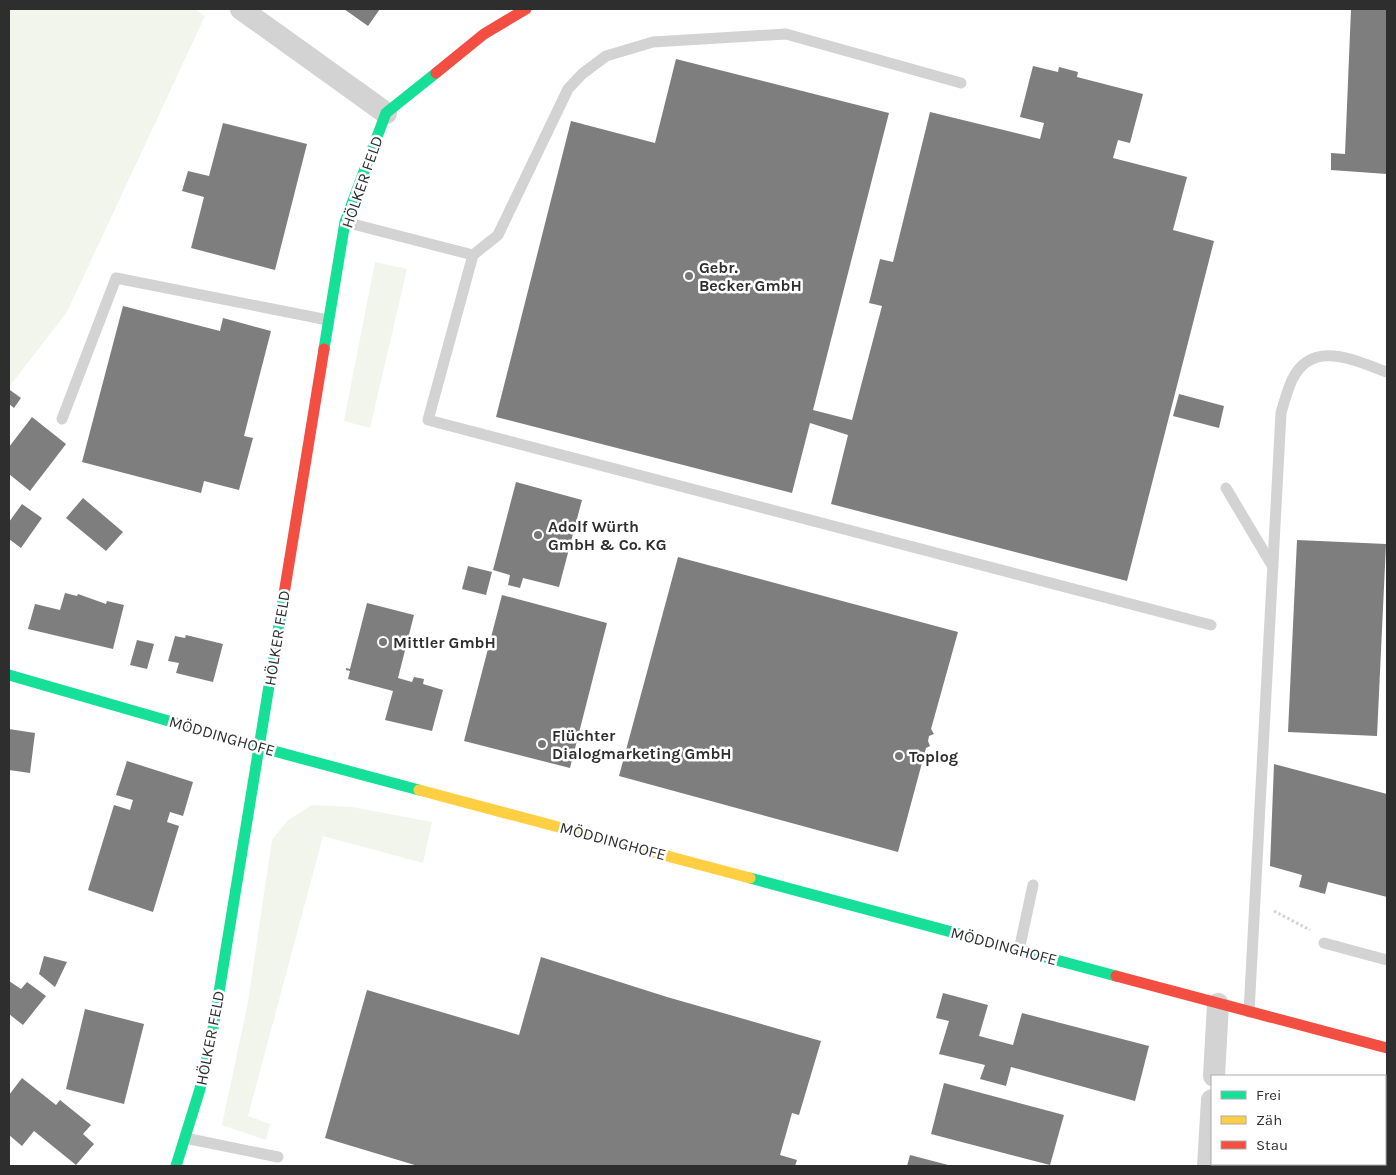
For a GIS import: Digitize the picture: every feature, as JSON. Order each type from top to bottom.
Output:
[{"type":"street","points":[[241,9],[386,113],[484,34],[526,9]]},
{"type":"street","name":"HÖLKER FELD","points":[[176,1166],[200,1089],[213,1029],[328,320],[346,222],[386,113]]},
{"type":"street","name":"MÖDDINGHOFE","points":[[9,675],[259,747],[1387,1048]]},
{"type":"street","points":[[1214,1075],[1218,1004]]},
{"type":"street","points":[[1208,1166],[1211,1116]]},
{"type":"lane","points":[[961,83],[786,34],[653,42],[606,56],[582,74],[568,89],[498,235],[473,255],[428,420],[1211,625]]},
{"type":"lane","points":[[346,222],[473,255]]},
{"type":"lane","points":[[62,419],[116,278],[328,320]]},
{"type":"lane","points":[[1249,1012],[1281,413],[1293,379],[1308,359],[1333,354],[1387,372]]},
{"type":"lane","points":[[1226,488],[1273,567]]},
{"type":"lane","points":[[1019,950],[1033,885]]},
{"type":"lane","points":[[1324,943],[1387,960]]},
{"type":"lane","points":[[185,1138],[278,1157]]},
{"type":"path","points":[[1254,905],[1266,907],[1293,919],[1324,943]]},
{"type":"shaded area","points":[[9,9],[195,9],[205,16],[67,312],[9,387]]},
{"type":"shaded area","points":[[375,262],[407,269],[370,428],[344,421]]},
{"type":"shaded area","points":[[312,805],[352,807],[432,822],[423,863],[323,836],[248,1116],[270,1124],[266,1140],[222,1125],[248,1002],[272,840],[288,820]]},
{"type":"building","points":[[344,9],[380,9],[368,26]]},
{"type":"building","points":[[1351,9],[1387,9],[1387,174],[1331,170],[1331,153],[1345,154]]},
{"type":"building","points":[[676,59],[889,113],[813,410],[852,420],[882,306],[869,303],[880,259],[893,262],[930,112],[1040,139],[1044,123],[1020,117],[1033,66],[1058,72],[1059,67],[1078,72],[1077,77],[1143,94],[1130,143],[1118,140],[1113,158],[1187,177],[1173,230],[1214,241],[1127,581],[831,504],[848,435],[810,423],[792,493],[496,417],[571,121],[655,143]]},
{"type":"building","points":[[223,123],[307,144],[275,270],[191,248],[204,197],[182,191],[188,171],[209,176]]},
{"type":"building","points":[[123,306],[220,331],[223,318],[271,331],[244,436],[253,438],[239,490],[204,481],[201,493],[82,462]]},
{"type":"building","points":[[10,390],[21,398],[14,408],[9,404]]},
{"type":"building","points":[[1179,394],[1224,406],[1219,428],[1173,416]]},
{"type":"building","points":[[32,417],[66,444],[30,491],[9,474],[9,447]]},
{"type":"building","name":"Adolf Würth GmbH & Co. KG","points":[[516,482],[582,500],[559,587],[523,578],[520,588],[508,585],[510,575],[493,570]]},
{"type":"building","points":[[83,498],[123,532],[106,551],[66,518]]},
{"type":"building","points":[[22,504],[42,518],[21,548],[9,539],[9,522]]},
{"type":"building","points":[[1297,540],[1386,544],[1377,736],[1288,732]]},
{"type":"building","points":[[678,557],[958,632],[931,729],[934,734],[929,736],[930,746],[926,748],[898,852],[619,776]]},
{"type":"building","points":[[468,566],[492,572],[486,595],[462,589]]},
{"type":"building","points":[[65,593],[77,596],[78,594],[106,604],[107,601],[124,605],[113,649],[28,629],[35,604],[60,610]]},
{"type":"building","points":[[502,595],[607,623],[570,768],[464,741]]},
{"type":"building","name":"Mittler GmbH","points":[[367,603],[414,615],[398,678],[412,682],[414,677],[424,679],[423,684],[443,690],[432,731],[385,720],[393,691],[348,679],[350,671],[346,670],[346,668],[350,669]]},
{"type":"building","points":[[186,635],[223,644],[213,682],[176,673],[179,663],[168,661],[175,636],[185,638]]},
{"type":"building","points":[[137,640],[154,644],[147,669],[130,665]]},
{"type":"building","points":[[9,729],[35,733],[30,773],[9,770]]},
{"type":"building","points":[[127,761],[193,782],[183,816],[170,812],[167,822],[179,826],[153,912],[88,890],[114,805],[130,810],[133,800],[116,795]]},
{"type":"building","points":[[1274,764],[1387,794],[1387,897],[1328,882],[1325,894],[1299,887],[1302,875],[1270,866]]},
{"type":"building","points":[[44,956],[67,962],[55,987],[39,974]]},
{"type":"building","points":[[541,957],[667,997],[821,1041],[799,1115],[792,1113],[780,1155],[797,1160],[795,1166],[418,1166],[325,1138],[367,990],[519,1035]]},
{"type":"building","points":[[9,981],[21,989],[27,982],[46,996],[23,1025],[9,1014]]},
{"type":"building","points":[[943,993],[988,1005],[979,1036],[1013,1045],[1022,1013],[1149,1046],[1135,1101],[1011,1067],[1006,1086],[980,1079],[985,1065],[939,1054],[949,1021],[936,1018]]},
{"type":"building","points":[[85,1009],[144,1024],[124,1104],[66,1089]]},
{"type":"building","points":[[22,1078],[56,1105],[60,1100],[91,1125],[83,1134],[94,1144],[76,1165],[34,1131],[22,1146],[9,1135],[9,1095]]},
{"type":"building","points":[[944,1083],[1064,1115],[1050,1165],[931,1134]]},
{"type":"building","points":[[1386,1110],[1387,1166],[1369,1166],[1386,1165]]},
{"type":"building","points":[[910,1155],[952,1166],[907,1166]]},
{"type":"traffic: fast","points":[[324,349],[345,222],[386,113],[436,73]]},
{"type":"traffic: fast","points":[[176,1166],[200,1089],[213,1029],[284,594]]},
{"type":"traffic: fast","points":[[9,675],[259,747],[419,790]]},
{"type":"traffic: fast","points":[[750,878],[1116,976]]},
{"type":"traffic: slow","points":[[419,790],[750,878]]},
{"type":"traffic: jam","points":[[436,73],[484,34],[526,9]]},
{"type":"traffic: jam","points":[[284,594],[324,349]]},
{"type":"traffic: jam","points":[[1116,976],[1387,1048]]},
{"type":"place","name":"Gebr. Becker GmbH","points":[[689,276]]},
{"type":"place","name":"Adolf Würth GmbH & Co. KG","points":[[538,535]]},
{"type":"place","name":"Mittler GmbH","points":[[383,642]]},
{"type":"place","name":"Flüchter Dialogmarketing GmbH","points":[[542,744]]},
{"type":"place","name":"Toplog","points":[[899,756]]}]
